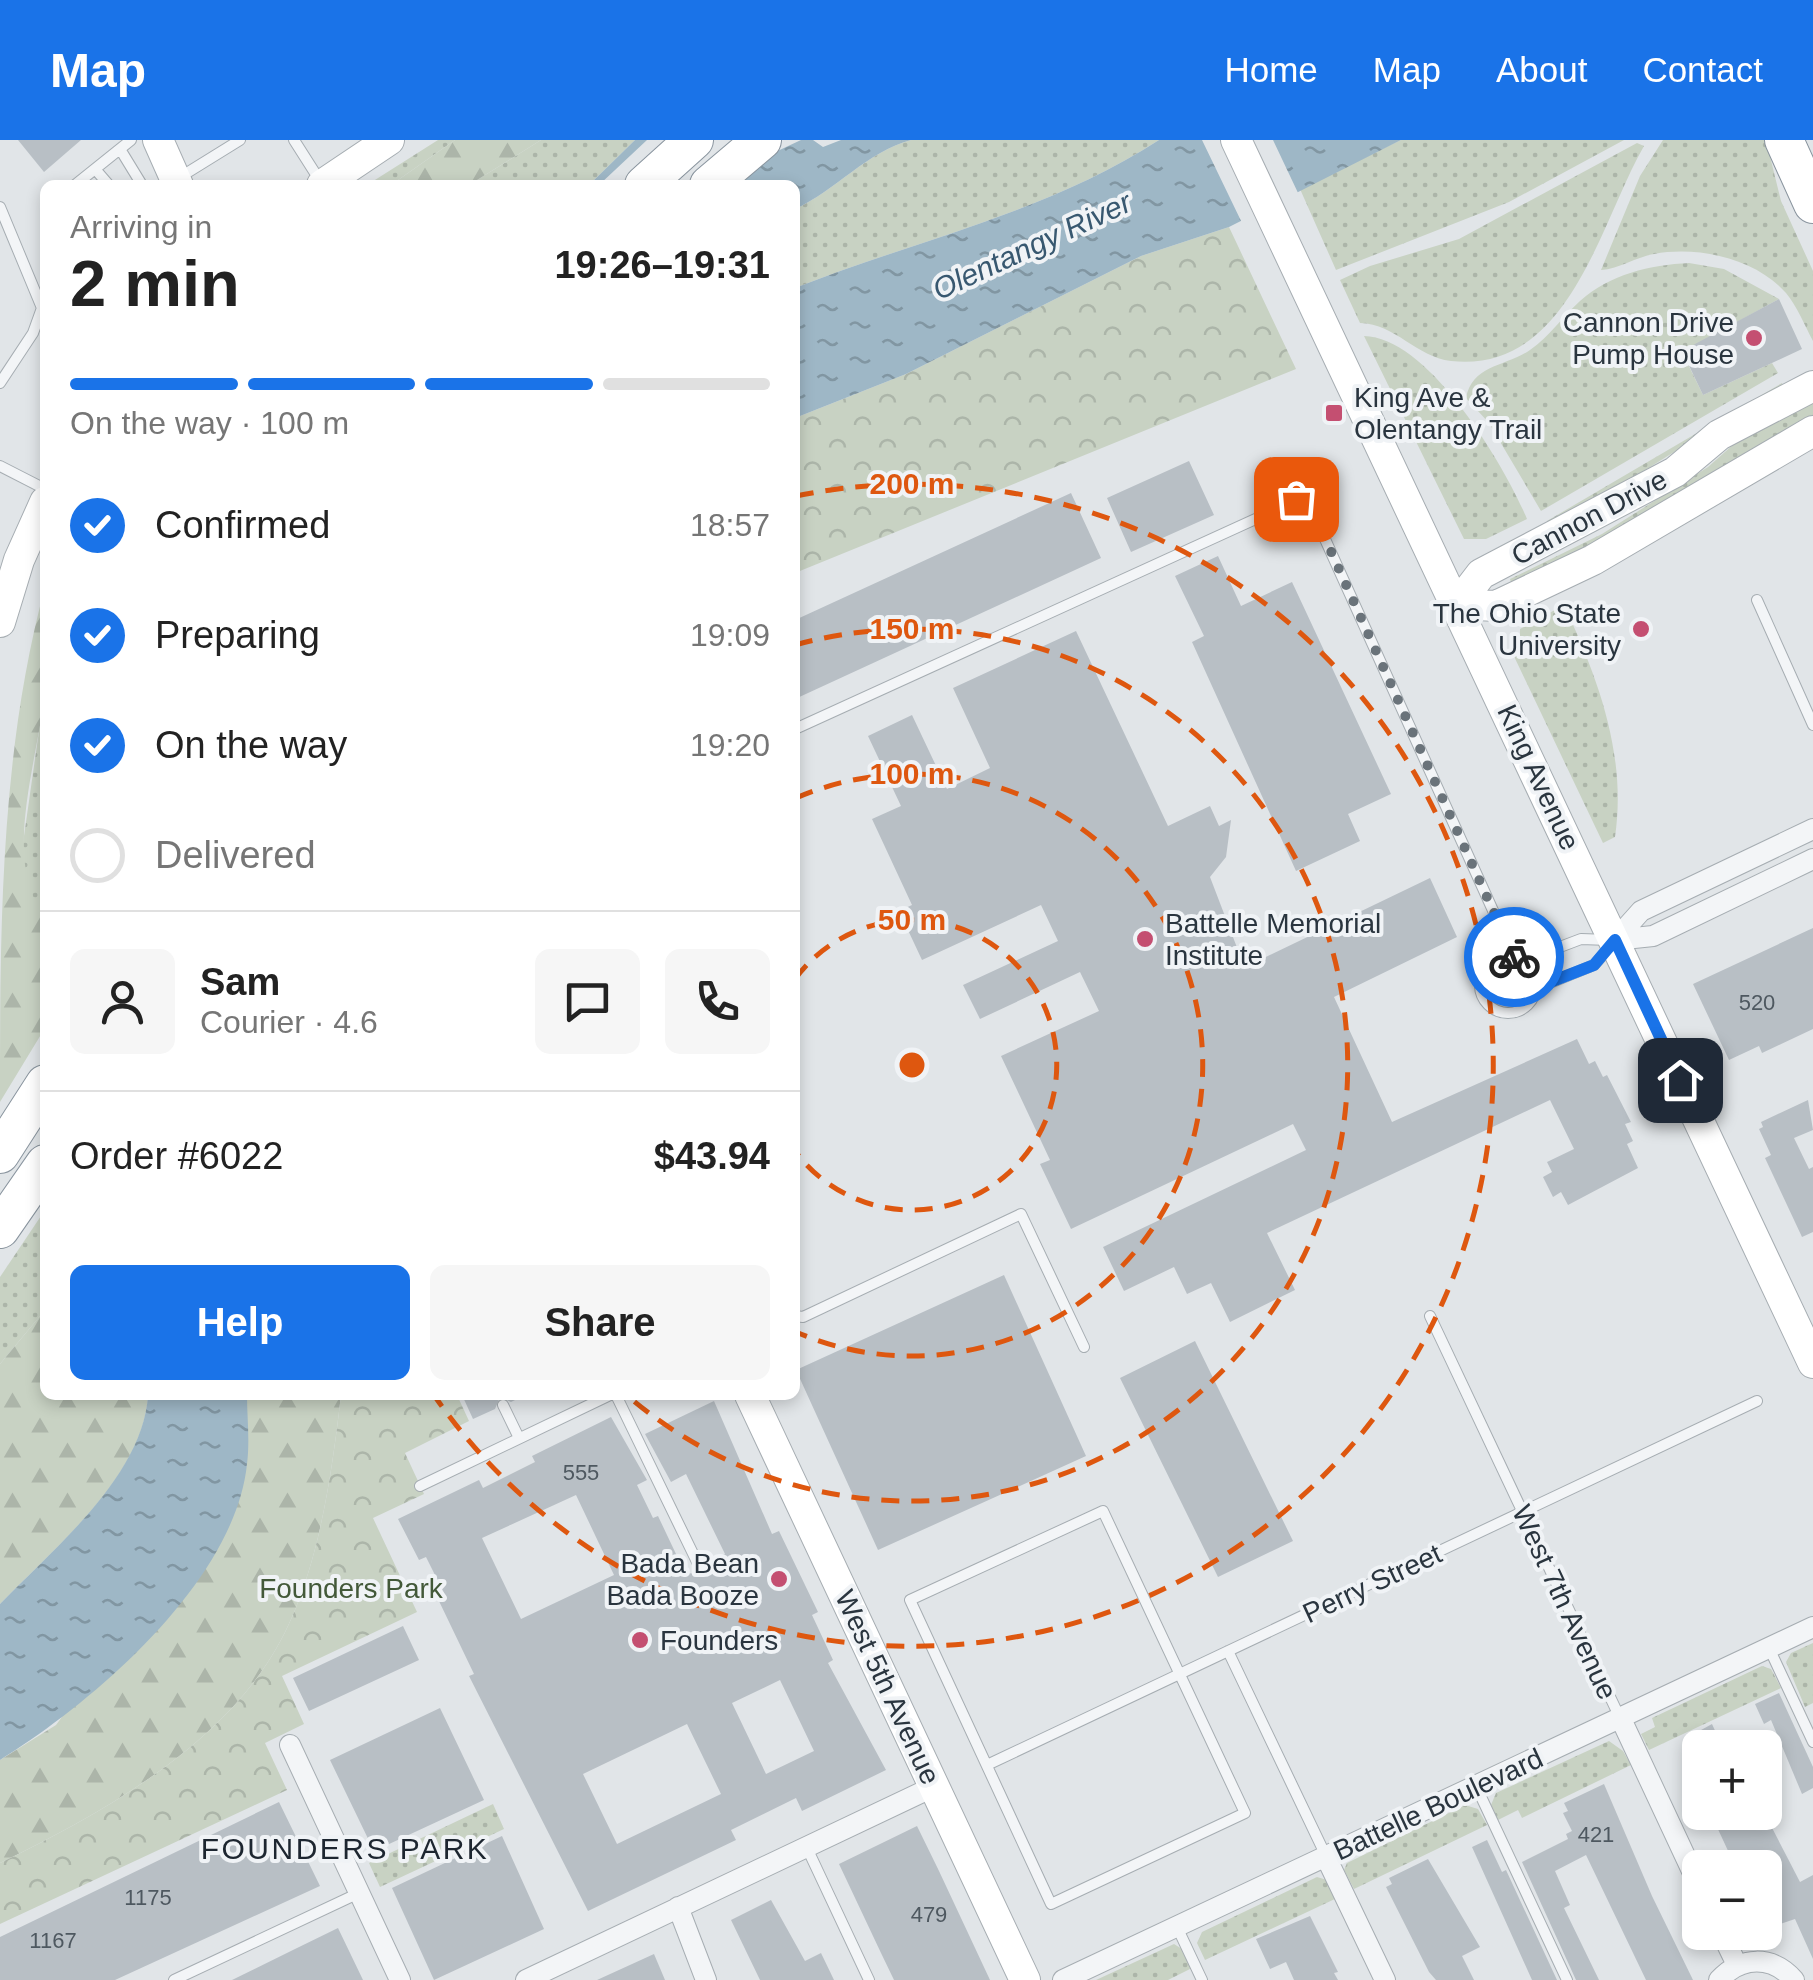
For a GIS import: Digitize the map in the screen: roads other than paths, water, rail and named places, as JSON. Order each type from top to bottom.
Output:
[{"type":"highway","points":[[650,180],[694,140]]},
{"type":"highway","points":[[715,180],[762,140]]},
{"type":"highway","points":[[1784,140],[1813,204]]},
{"type":"highway","points":[[0,1154],[38,1095]]},
{"type":"highway","points":[[0,1229],[40,1171]]},
{"type":"street","points":[[329,180],[389,140]]},
{"type":"street","name":"King Avenue","points":[[1236,140],[1813,1363]]},
{"type":"street","name":"Cannon Drive","points":[[1458,604],[1481,574],[1675,472],[1719,435],[1813,386]]},
{"type":"street","name":"Cannon Drive","points":[[1458,604],[1496,606],[1593,560],[1813,431]]},
{"type":"street","points":[[0,622],[7,572],[40,511]]},
{"type":"street","points":[[1615,940],[1641,911],[1813,829]]},
{"type":"street","points":[[1615,940],[1653,936],[1813,859]]},
{"type":"street","name":"West 5th Avenue","points":[[752,1400],[1025,1980]]},
{"type":"street","name":"Battelle Boulevard","points":[[1063,1980],[1813,1627]]},
{"type":"street","name":"West 7th Avenue","points":[[1621,1719],[1682,1850]]},
{"type":"street","points":[[290,1745],[400,1980]]},
{"type":"street","points":[[526,1980],[549,1975],[678,1907],[935,1786]]},
{"type":"street","points":[[1326,1857],[1385,1980]]},
{"type":"street","points":[[678,1907],[710,1975]]},
{"type":"street","points":[[1729,1950],[1736,1965]]},
{"type":"street","points":[[1719,1980],[1736,1965],[1765,1961],[1794,1980]]},
{"type":"lane","points":[[80,180],[131,140]]},
{"type":"lane","points":[[135,174],[240,140]]},
{"type":"lane","points":[[294,140],[319,180]]},
{"type":"lane","points":[[120,149],[139,180]]},
{"type":"lane","points":[[95,168],[105,180]]},
{"type":"lane","points":[[0,207],[24,256],[40,302]]},
{"type":"lane","points":[[0,382],[40,325]]},
{"type":"lane","points":[[0,466],[40,486]]},
{"type":"lane","points":[[800,727],[1304,491],[1518,959],[1534,976],[1530,1002],[1515,1012],[1497,1011],[1484,999],[1480,982],[1488,964],[1518,959],[1581,940],[1615,940]]},
{"type":"lane","points":[[1757,600],[1813,725]]},
{"type":"lane","points":[[1535,988],[1594,965],[1615,940]]},
{"type":"lane","points":[[800,1317],[1021,1214],[1084,1346]]},
{"type":"lane","name":"West 7th Avenue","points":[[1430,1316],[1621,1719]]},
{"type":"lane","points":[[420,1486],[602,1400]]},
{"type":"lane","points":[[616,1400],[699,1566]]},
{"type":"lane","name":"Perry Street","points":[[986,1765],[1757,1402]]},
{"type":"lane","points":[[503,1405],[519,1438]]},
{"type":"lane","points":[[1102,1511],[1245,1814],[1052,1904],[986,1765],[910,1600],[1102,1511]]},
{"type":"lane","points":[[1769,1648],[1813,1742]]},
{"type":"lane","points":[[1228,1650],[1326,1857]]},
{"type":"lane","points":[[1476,1786],[1567,1980]]},
{"type":"lane","points":[[806,1847],[869,1980]]},
{"type":"lane","points":[[174,1980],[359,1893]]},
{"type":"lane","points":[[1177,1927],[1202,1980]]},
{"type":"water","points":[[635,140],[813,140],[823,147],[841,140],[911,140],[880,153],[800,206],[800,180],[594,180]]},
{"type":"water","name":"Olentangy River","points":[[1159,140],[1401,140],[1229,227],[1141,256],[906,374],[800,416],[800,286],[1027,206],[1116,165]]},
{"type":"water","points":[[147,1400],[247,1400],[248,1455],[237,1508],[217,1551],[154,1634],[77,1706],[0,1760],[0,1604],[92,1509],[130,1454]]},
{"type":"place","name":"Cannon Drive Pump House","points":[[1754,338]]},
{"type":"place","name":"King Ave & Olentangy Trail","points":[[1334,413]]},
{"type":"place","name":"The Ohio State University","points":[[1641,629]]},
{"type":"place","name":"Battelle Memorial Institute","points":[[1145,939]]},
{"type":"place","name":"Bada Bean Bada Booze","points":[[779,1579]]},
{"type":"place","name":"Founders","points":[[640,1640]]},
{"type":"district","name":"FOUNDERS PARK","points":[[345,1849]]},
{"type":"park label","name":"Founders Park","points":[[351,1588]]}]
